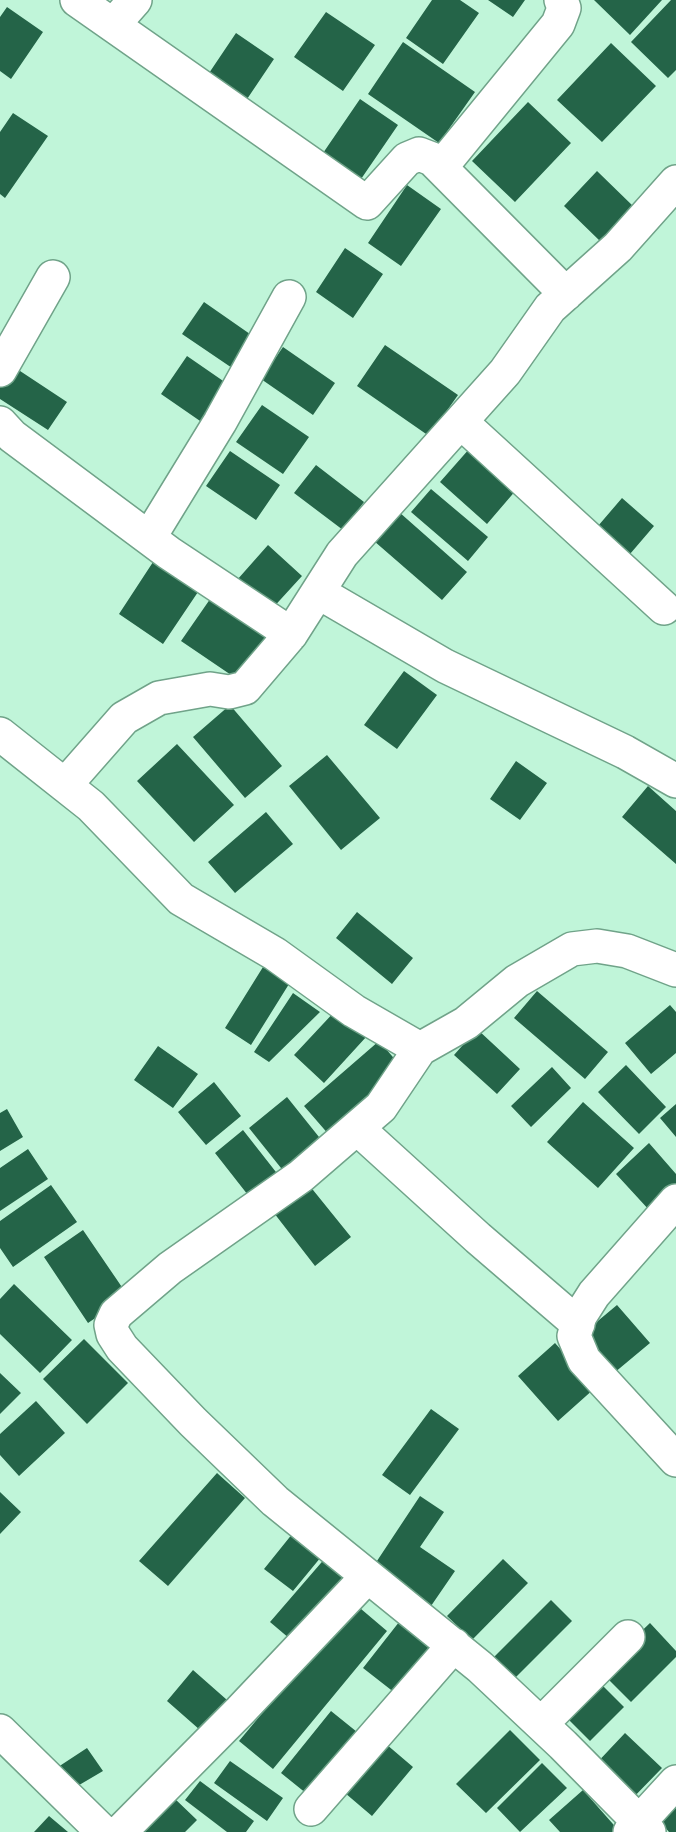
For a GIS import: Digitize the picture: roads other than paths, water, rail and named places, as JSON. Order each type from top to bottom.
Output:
[{"type":"street","points":[[77,0],[366,203],[406,159],[419,154],[432,159],[566,294]]},
{"type":"street","points":[[113,25],[135,0]]},
{"type":"street","points":[[441,167],[558,24],[564,8],[561,0]]},
{"type":"street","points":[[66,784],[124,718],[159,698],[210,689],[229,692],[245,688],[291,634],[342,554],[505,372],[550,308],[618,247],[676,182]]},
{"type":"street","points":[[0,370],[53,277]]},
{"type":"street","points":[[149,538],[220,422],[289,297]]},
{"type":"street","points":[[461,422],[664,608]]},
{"type":"street","points":[[0,423],[12,436],[149,538],[291,634]]},
{"type":"street","points":[[318,592],[445,666],[625,752],[676,781]]},
{"type":"street","points":[[0,734],[91,806],[181,899],[275,954],[354,1011],[420,1049]]},
{"type":"street","points":[[670,972],[627,951],[597,946],[572,949],[517,981],[466,1023],[420,1049],[381,1107],[301,1176],[170,1268],[116,1314],[111,1325],[113,1334],[122,1348],[193,1422],[275,1501],[454,1645],[541,1724],[639,1829],[676,1782]]},
{"type":"street","points":[[357,1128],[478,1238],[578,1324]]},
{"type":"street","points":[[676,1201],[594,1294],[574,1336],[584,1360],[676,1460]]},
{"type":"street","points":[[120,1832],[240,1711],[367,1576]]},
{"type":"street","points":[[541,1724],[628,1637]]},
{"type":"street","points":[[311,1809],[454,1645]]},
{"type":"street","points":[[0,1731],[103,1832]]}]
